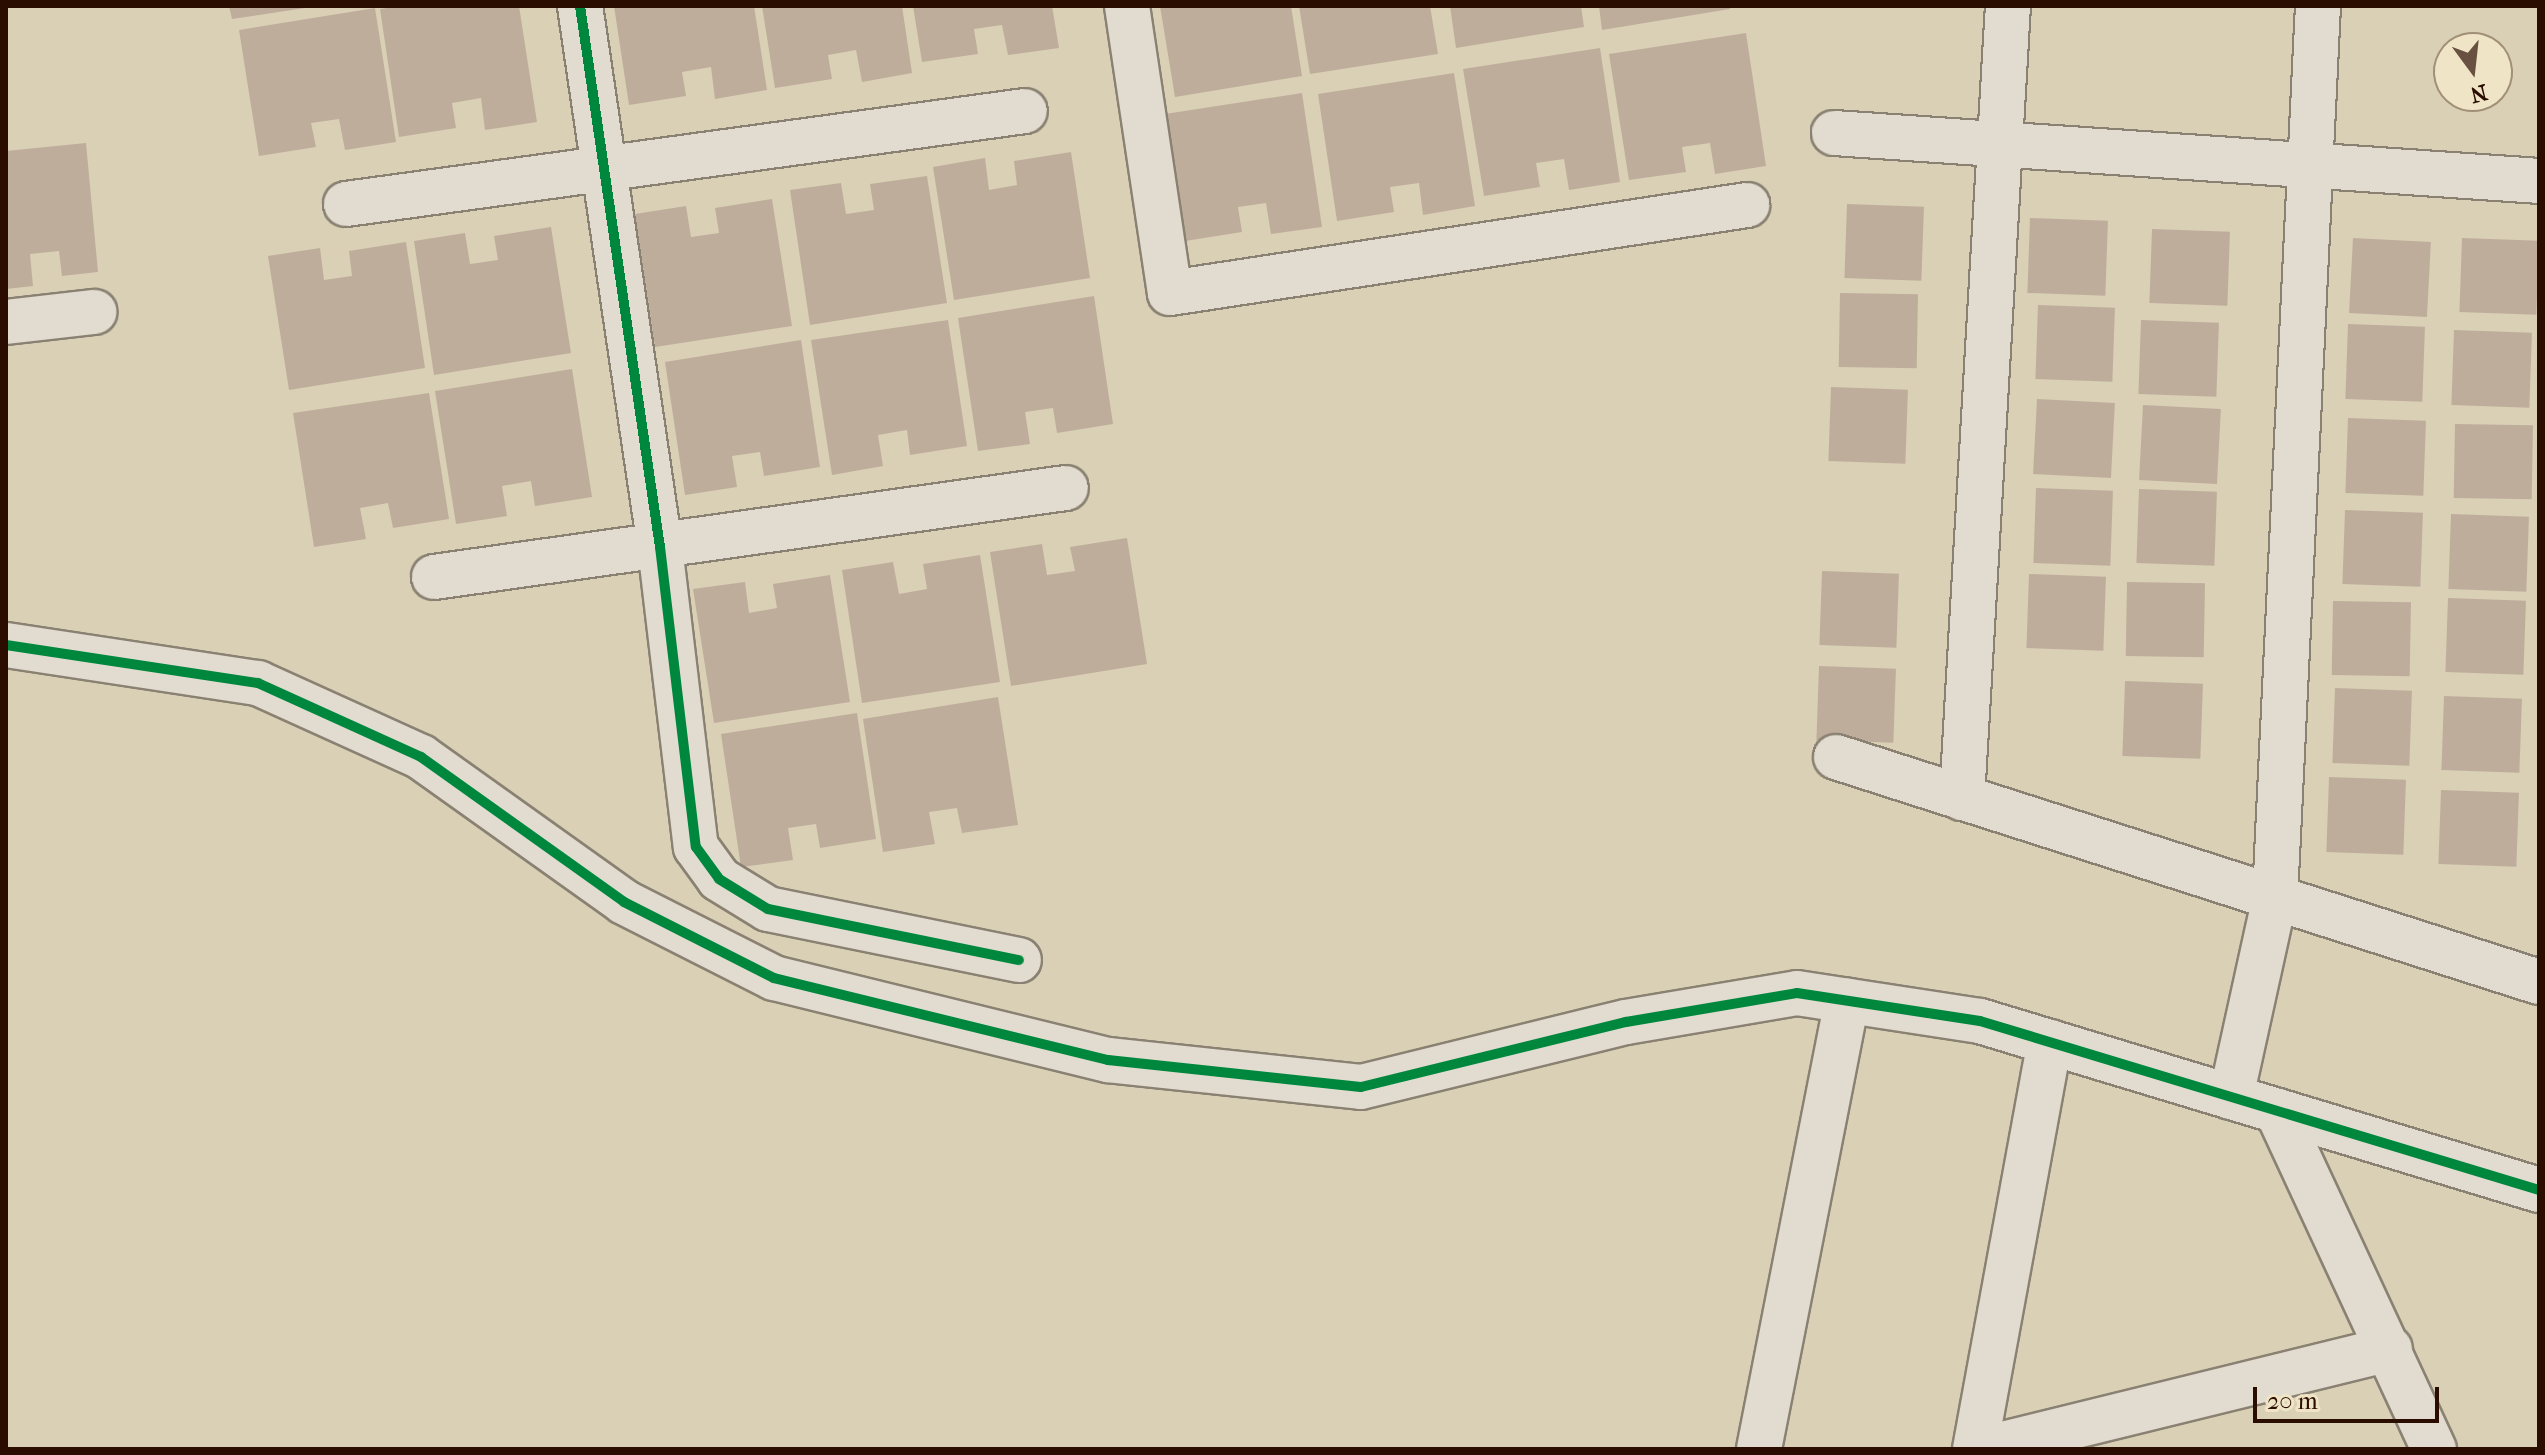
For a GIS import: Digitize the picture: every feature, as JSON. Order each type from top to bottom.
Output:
[{"type":"street","points":[[580,6],[660,547],[696,847],[719,879],[768,909],[1019,960]]},
{"type":"street","points":[[1127,6],[1170,293],[1747,205]]},
{"type":"street","points":[[1962,798],[2008,6]]},
{"type":"street","points":[[2231,1097],[2275,897],[2318,6]]},
{"type":"street","points":[[346,204],[603,166],[1025,111]]},
{"type":"street","points":[[1834,133],[2000,143],[2310,169],[2539,181]]},
{"type":"street","points":[[6,322],[94,312]]},
{"type":"street","points":[[434,577],[1066,488]]},
{"type":"street","points":[[6,645],[258,683],[421,757],[624,902],[774,978],[1108,1060],[1361,1087],[1626,1022],[1797,993],[1980,1021],[2539,1190]]},
{"type":"street","points":[[1836,757],[2539,982]]},
{"type":"street","points":[[1759,1449],[1847,1001]]},
{"type":"street","points":[[1975,1449],[2050,1042]]},
{"type":"street","points":[[2277,1111],[2434,1449]]},
{"type":"street","points":[[1982,1449],[2390,1349]]},
{"type":"building","points":[[229,6],[305,6],[305,8],[232,19]]},
{"type":"building","points":[[401,6],[519,6],[537,122],[485,130],[481,98],[452,103],[456,128],[399,137],[380,9]]},
{"type":"building","points":[[614,6],[754,6],[767,90],[715,99],[711,67],[682,72],[686,96],[629,105]]},
{"type":"building","points":[[762,6],[902,6],[912,73],[862,82],[856,50],[828,55],[832,79],[775,88]]},
{"type":"building","points":[[913,6],[1052,6],[1059,48],[1008,55],[1002,25],[974,29],[978,54],[922,62]]},
{"type":"building","points":[[1160,6],[1291,6],[1302,76],[1175,97]]},
{"type":"building","points":[[1299,6],[1430,6],[1438,54],[1310,74]]},
{"type":"building","points":[[1450,6],[1581,6],[1584,27],[1456,48]]},
{"type":"building","points":[[1599,6],[1730,6],[1730,9],[1602,30]]},
{"type":"building","points":[[375,8],[396,142],[345,150],[339,119],[311,123],[316,147],[259,156],[239,30]]},
{"type":"building","points":[[1746,33],[1766,166],[1715,174],[1710,143],[1682,147],[1686,172],[1629,180],[1609,54]]},
{"type":"building","points":[[1600,48],[1620,182],[1569,190],[1564,159],[1536,163],[1540,187],[1484,196],[1463,69]]},
{"type":"building","points":[[1454,73],[1475,206],[1423,215],[1419,183],[1390,187],[1394,212],[1337,221],[1318,94]]},
{"type":"building","points":[[1302,93],[1322,227],[1271,234],[1266,203],[1238,207],[1242,232],[1185,241],[1165,114]]},
{"type":"building","points":[[86,143],[98,272],[62,276],[59,251],[30,254],[33,286],[6,289],[6,151]]},
{"type":"building","points":[[1071,152],[1090,278],[954,300],[933,167],[985,158],[989,190],[1017,185],[1014,161]]},
{"type":"building","points":[[927,176],[947,303],[810,325],[790,190],[841,183],[846,214],[874,210],[870,184]]},
{"type":"building","points":[[772,199],[792,326],[655,347],[635,214],[686,206],[691,237],[719,233],[715,208]]},
{"type":"building","points":[[1847,204],[1924,207],[1921,281],[1844,278]]},
{"type":"building","points":[[2030,218],[2108,221],[2105,296],[2027,293]]},
{"type":"building","points":[[551,227],[571,353],[434,375],[414,241],[465,233],[470,264],[498,260],[494,236]]},
{"type":"building","points":[[2152,229],[2230,232],[2227,306],[2149,303]]},
{"type":"building","points":[[2353,238],[2431,242],[2427,317],[2349,313]]},
{"type":"building","points":[[2462,238],[2539,241],[2536,315],[2459,312]]},
{"type":"building","points":[[406,242],[425,368],[289,390],[268,256],[320,248],[324,280],[352,276],[349,251]]},
{"type":"building","points":[[1840,293],[1918,294],[1917,368],[1839,367]]},
{"type":"building","points":[[1094,296],[1113,424],[1057,433],[1053,408],[1025,412],[1030,444],[978,451],[958,318]]},
{"type":"building","points":[[2038,305],[2115,308],[2112,382],[2035,379]]},
{"type":"building","points":[[948,320],[967,446],[910,455],[907,430],[878,435],[883,466],[832,475],[811,340]]},
{"type":"building","points":[[2141,320],[2219,323],[2216,397],[2138,394]]},
{"type":"building","points":[[2348,324],[2425,327],[2422,402],[2345,399]]},
{"type":"building","points":[[2454,330],[2532,333],[2529,408],[2451,405]]},
{"type":"building","points":[[801,340],[820,467],[764,476],[760,452],[732,456],[737,487],[685,495],[665,362]]},
{"type":"building","points":[[572,369],[592,497],[535,506],[531,481],[502,486],[507,516],[456,524],[435,391]]},
{"type":"building","points":[[1831,387],[1908,390],[1905,464],[1828,461]]},
{"type":"building","points":[[429,393],[449,519],[393,528],[388,503],[360,508],[366,539],[314,547],[293,413]]},
{"type":"building","points":[[2037,399],[2115,403],[2111,478],[2033,474]]},
{"type":"building","points":[[2143,405],[2221,409],[2217,484],[2139,480]]},
{"type":"building","points":[[2348,418],[2426,421],[2423,496],[2345,493]]},
{"type":"building","points":[[2455,424],[2533,425],[2532,499],[2454,498]]},
{"type":"building","points":[[2036,488],[2113,491],[2110,566],[2033,563]]},
{"type":"building","points":[[2139,489],[2217,492],[2214,566],[2136,563]]},
{"type":"building","points":[[2345,510],[2423,513],[2420,587],[2342,584]]},
{"type":"building","points":[[2451,514],[2529,517],[2526,592],[2448,589]]},
{"type":"building","points":[[1127,538],[1147,664],[1011,686],[990,552],[1042,544],[1047,575],[1075,571],[1070,547]]},
{"type":"building","points":[[980,555],[1000,682],[862,703],[842,570],[893,562],[899,594],[927,589],[923,564]]},
{"type":"building","points":[[1822,571],[1899,574],[1896,648],[1819,645]]},
{"type":"building","points":[[2029,574],[2106,577],[2103,651],[2026,648]]},
{"type":"building","points":[[830,575],[850,702],[714,723],[693,589],[745,582],[749,613],[777,608],[773,584]]},
{"type":"building","points":[[2127,582],[2205,583],[2204,657],[2126,656]]},
{"type":"building","points":[[2448,598],[2526,601],[2523,675],[2445,672]]},
{"type":"building","points":[[2333,601],[2411,602],[2410,676],[2332,675]]},
{"type":"building","points":[[1819,666],[1896,669],[1893,743],[1816,740]]},
{"type":"building","points":[[2125,681],[2203,684],[2200,759],[2122,756]]},
{"type":"building","points":[[2335,688],[2412,691],[2409,766],[2332,763]]},
{"type":"building","points":[[2444,696],[2522,699],[2519,773],[2441,770]]},
{"type":"building","points":[[998,697],[1018,825],[962,833],[957,808],[929,812],[935,844],[883,852],[863,719]]},
{"type":"building","points":[[857,713],[876,839],[820,848],[816,824],[788,828],[793,860],[741,867],[721,734]]},
{"type":"building","points":[[2329,777],[2406,780],[2403,855],[2326,852]]},
{"type":"building","points":[[2441,790],[2519,793],[2516,867],[2438,864]]},
{"type":"cycle path","points":[[580,6],[660,547],[696,847],[719,879],[768,909],[1019,960]]},
{"type":"cycle path","points":[[6,645],[258,683],[421,757],[624,902],[774,978],[1108,1060],[1361,1087],[1626,1022],[1797,993],[1980,1021],[2539,1190]]}]
